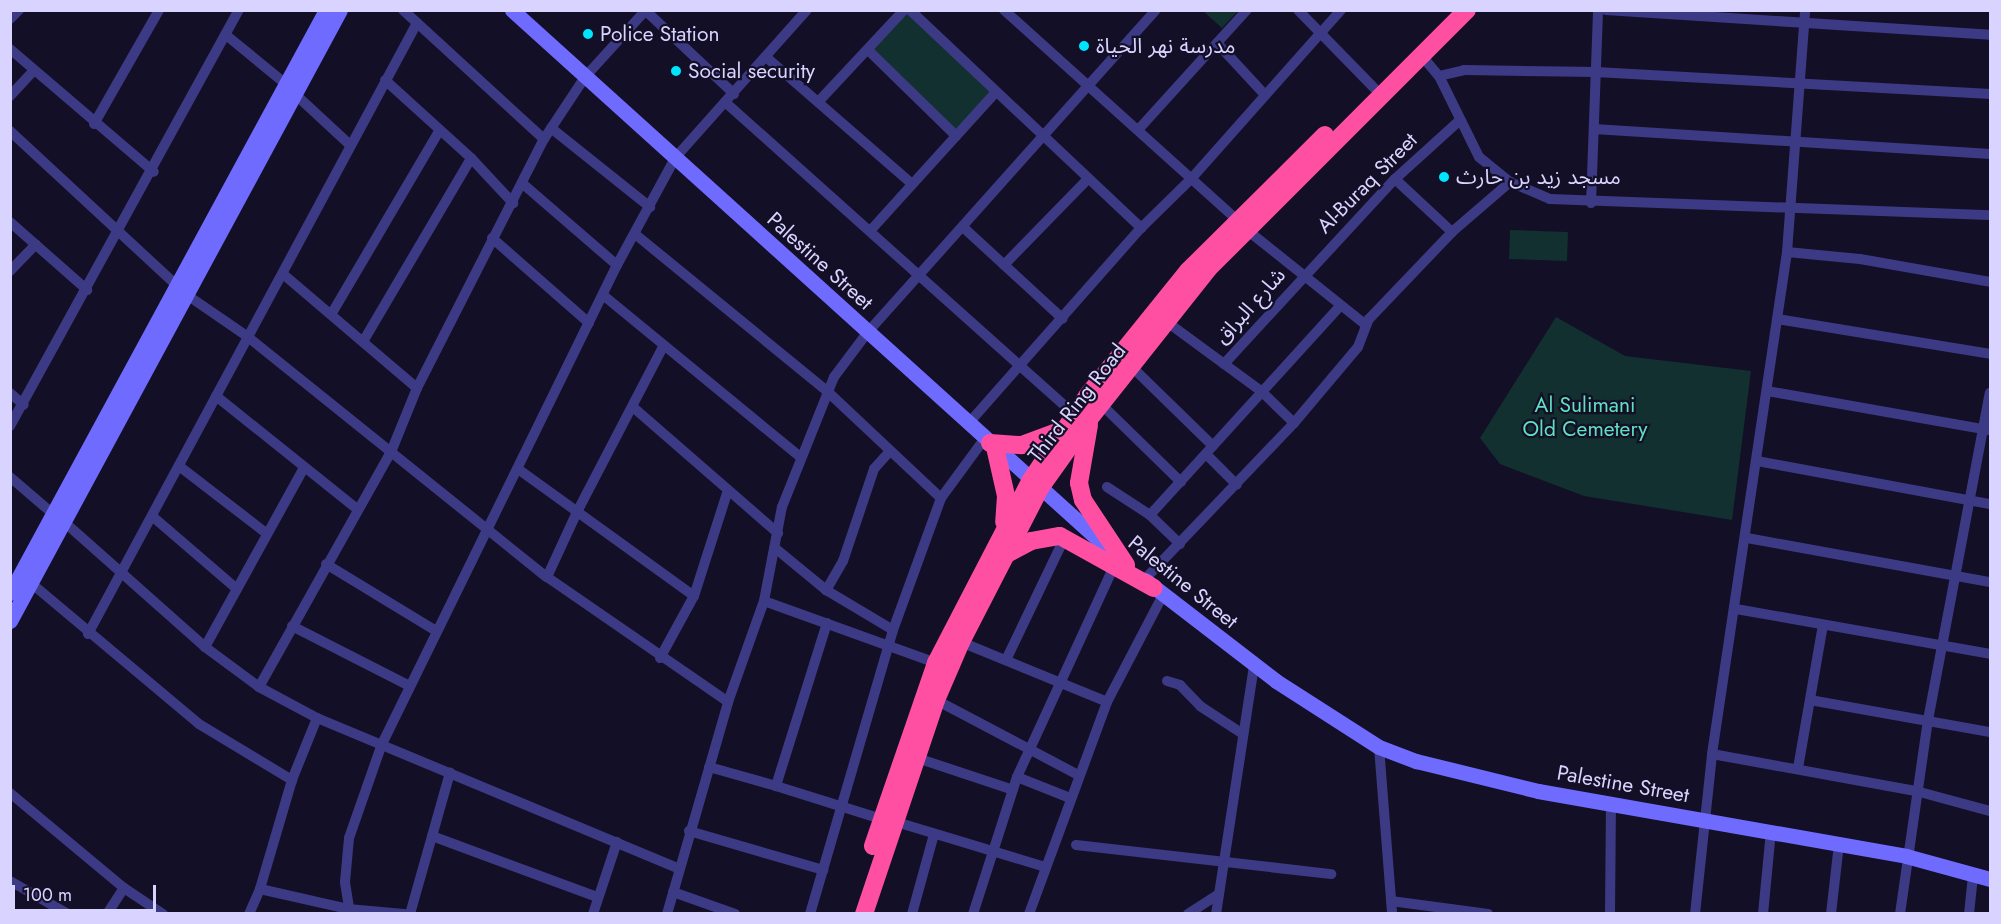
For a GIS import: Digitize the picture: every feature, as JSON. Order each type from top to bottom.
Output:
[{"type":"highway","name":"Third Ring Road","points":[[864,914],[887,820],[961,642],[1035,484],[1083,417],[1132,368],[1242,225],[1374,87],[1454,10]]},
{"type":"highway","name":"Third Ring Road","points":[[853,914],[887,820],[936,663],[1004,526],[1188,271],[1242,225],[1422,56],[1467,10]]},
{"type":"highway","points":[[1004,526],[1006,496],[990,443],[1022,445],[1083,417],[1079,483],[1083,500],[1119,566]]},
{"type":"highway","points":[[1003,556],[1047,535],[1065,537],[1154,588]]},
{"type":"street","points":[[10,19],[19,10]]},
{"type":"street","points":[[94,124],[159,10]]},
{"type":"street","points":[[10,426],[24,405],[154,172],[239,10]]},
{"type":"street","points":[[291,90],[326,10]]},
{"type":"street","points":[[10,593],[57,517],[291,90],[340,10]]},
{"type":"street","points":[[403,10],[544,139]]},
{"type":"street","name":"Palestine Street","points":[[512,10],[1035,484],[1119,566]]},
{"type":"street","points":[[349,911],[345,882],[349,838],[382,744],[617,265],[675,158],[807,10]]},
{"type":"street","points":[[820,100],[904,10]]},
{"type":"street","points":[[910,10],[995,93],[1141,228]]},
{"type":"street","points":[[1004,10],[1242,225],[1366,325]]},
{"type":"street","points":[[667,914],[674,892],[677,868],[728,702],[764,601],[782,507],[799,456],[834,377],[867,333],[964,228],[1044,138],[1088,84],[1156,10]]},
{"type":"street","points":[[1138,130],[1247,10]]},
{"type":"street","points":[[1298,10],[1374,87]]},
{"type":"street","points":[[968,424],[1141,228],[1191,179],[1341,10]]},
{"type":"street","points":[[1591,202],[1598,10]]},
{"type":"street","points":[[1606,10],[1990,35]]},
{"type":"street","points":[[1695,914],[1712,754],[1747,538],[1787,252],[1805,10]]},
{"type":"street","points":[[259,687],[326,564],[391,452],[417,388],[544,139],[585,77],[646,11],[729,98],[1018,367],[1083,417],[1181,483]]},
{"type":"street","points":[[88,634],[417,23]]},
{"type":"street","points":[[226,35],[291,90],[350,145]]},
{"type":"street","points":[[1217,43],[1265,95]]},
{"type":"street","points":[[10,49],[94,124],[154,172]]},
{"type":"street","points":[[868,50],[956,136]]},
{"type":"street","points":[[1422,56],[1438,76],[1479,157],[1510,182],[1550,199],[1990,215]]},
{"type":"street","points":[[766,57],[820,100],[912,184]]},
{"type":"street","points":[[10,96],[34,70]]},
{"type":"street","points":[[1438,76],[1464,70],[1596,72],[1990,94]]},
{"type":"street","points":[[385,80],[471,158],[513,203]]},
{"type":"street","points":[[870,231],[995,93]]},
{"type":"street","name":"Al-Buraq Street","points":[[1304,274],[1395,179],[1459,121]]},
{"type":"street","points":[[551,128],[650,207]]},
{"type":"street","points":[[1594,129],[1797,140],[1990,154]]},
{"type":"street","points":[[332,314],[440,130]]},
{"type":"street","points":[[10,131],[182,290],[248,337],[547,577],[660,658],[728,702]]},
{"type":"street","points":[[364,340],[471,158]]},
{"type":"street","points":[[1005,265],[1088,179]]},
{"type":"street","points":[[1395,179],[1452,232]]},
{"type":"street","points":[[1029,914],[1078,775],[1107,702],[1154,588],[1180,544],[1294,423],[1358,347],[1366,325],[1452,232],[1510,182]]},
{"type":"street","points":[[523,184],[617,265]]},
{"type":"street","points":[[10,222],[87,290]]},
{"type":"street","points":[[964,228],[1063,319]]},
{"type":"street","points":[[635,234],[828,392],[941,498]]},
{"type":"street","points":[[492,238],[589,322]]},
{"type":"street","points":[[10,272],[36,244]]},
{"type":"street","points":[[1787,252],[1860,259],[1990,282]]},
{"type":"street","points":[[283,274],[364,340],[417,388]]},
{"type":"street","name":"شارع البراق","points":[[1224,364],[1304,274]]},
{"type":"street","points":[[603,295],[799,456]]},
{"type":"street","points":[[1150,515],[1340,306]]},
{"type":"street","points":[[1777,319],[1990,354]]},
{"type":"street","points":[[1167,322],[1261,391],[1294,423]]},
{"type":"street","points":[[547,577],[577,512],[634,408],[664,345]]},
{"type":"street","points":[[1132,368],[1210,451],[1237,485]]},
{"type":"street","points":[[1767,391],[1987,430]]},
{"type":"street","points":[[10,393],[24,405]]},
{"type":"street","points":[[1900,914],[1906,856],[1928,720],[1971,499],[1987,430],[1990,393]]},
{"type":"street","points":[[216,396],[357,509]]},
{"type":"street","points":[[634,408],[778,533]]},
{"type":"street","points":[[810,914],[893,630],[941,498],[990,443]]},
{"type":"street","points":[[826,590],[843,561],[874,470],[890,451]]},
{"type":"street","points":[[1757,461],[1990,504]]},
{"type":"street","points":[[178,466],[266,533]]},
{"type":"street","points":[[205,647],[304,468]]},
{"type":"street","points":[[518,469],[694,596]]},
{"type":"street","points":[[10,477],[205,647],[259,687],[317,718],[677,868]]},
{"type":"street","points":[[1107,487],[1150,515],[1180,544]]},
{"type":"street","points":[[660,658],[694,596],[728,490]]},
{"type":"street","points":[[152,516],[237,589]]},
{"type":"street","points":[[10,621],[31,583],[57,517]]},
{"type":"street","points":[[1006,660],[1065,537]]},
{"type":"street","points":[[1747,538],[1990,582]]},
{"type":"street","points":[[775,548],[826,590],[893,630]]},
{"type":"street","points":[[326,564],[436,631]]},
{"type":"street","points":[[973,914],[1017,777],[1058,682],[1119,566]]},
{"type":"street","points":[[31,583],[88,634],[199,724],[292,780]]},
{"type":"street","name":"Palestine Street","points":[[1154,588],[1254,666],[1380,747],[1473,776],[1906,856],[1990,879]]},
{"type":"street","points":[[764,601],[890,644],[936,663]]},
{"type":"street","points":[[1736,609],[1990,654]]},
{"type":"street","points":[[776,786],[827,623]]},
{"type":"street","points":[[1798,768],[1823,625]]},
{"type":"street","points":[[292,626],[410,686]]},
{"type":"street","points":[[961,642],[1107,702]]},
{"type":"street","points":[[1216,914],[1254,666]]},
{"type":"street","points":[[1167,681],[1180,685],[1200,706],[1243,734]]},
{"type":"street","points":[[936,700],[1028,751],[1078,775]]},
{"type":"street","points":[[1810,700],[1990,732]]},
{"type":"street","points":[[250,913],[260,890],[292,780],[317,718]]},
{"type":"street","points":[[1380,747],[1392,914]]},
{"type":"street","points":[[1712,754],[1916,791],[1990,811]]},
{"type":"street","points":[[914,757],[1013,790]]},
{"type":"street","points":[[709,767],[840,805],[993,854],[1045,867]]},
{"type":"street","points":[[410,914],[450,773]]},
{"type":"street","points":[[1017,777],[1070,798]]},
{"type":"street","points":[[10,793],[124,888],[162,914]]},
{"type":"street","points":[[1610,914],[1611,802]]},
{"type":"street","points":[[689,831],[823,870]]},
{"type":"street","points":[[1763,914],[1771,831]]},
{"type":"street","points":[[912,914],[934,834]]},
{"type":"street","points":[[432,836],[597,897]]},
{"type":"street","points":[[593,914],[617,842]]},
{"type":"street","points":[[1831,914],[1839,844]]},
{"type":"street","points":[[1076,845],[1331,874]]},
{"type":"street","points":[[1969,914],[1973,876]]},
{"type":"street","points":[[10,881],[68,914]]},
{"type":"street","points":[[107,914],[124,888]]},
{"type":"street","points":[[260,890],[349,911],[404,914]]},
{"type":"street","points":[[674,892],[735,914]]},
{"type":"street","points":[[1188,914],[1219,894]]},
{"type":"street","points":[[1391,901],[1487,913]]},
{"type":"green space","points":[[904,11],[995,93],[956,136],[868,50]]},
{"type":"green space","points":[[1203,11],[1238,11],[1222,28]]},
{"type":"green space","points":[[1510,230],[1568,232],[1567,261],[1509,259]]},
{"type":"green space","name":"Al Sulimani Old Cemetery","points":[[1556,317],[1625,356],[1751,371],[1732,520],[1584,496],[1500,464],[1480,438]]},
{"type":"place","name":"Police Station","points":[[588,34]]},
{"type":"place","name":"مدرسة نهر الحياة","points":[[1084,46]]},
{"type":"place","name":"Social security","points":[[676,71]]},
{"type":"place","name":"مسجد زيد بن حارث","points":[[1444,177]]}]
